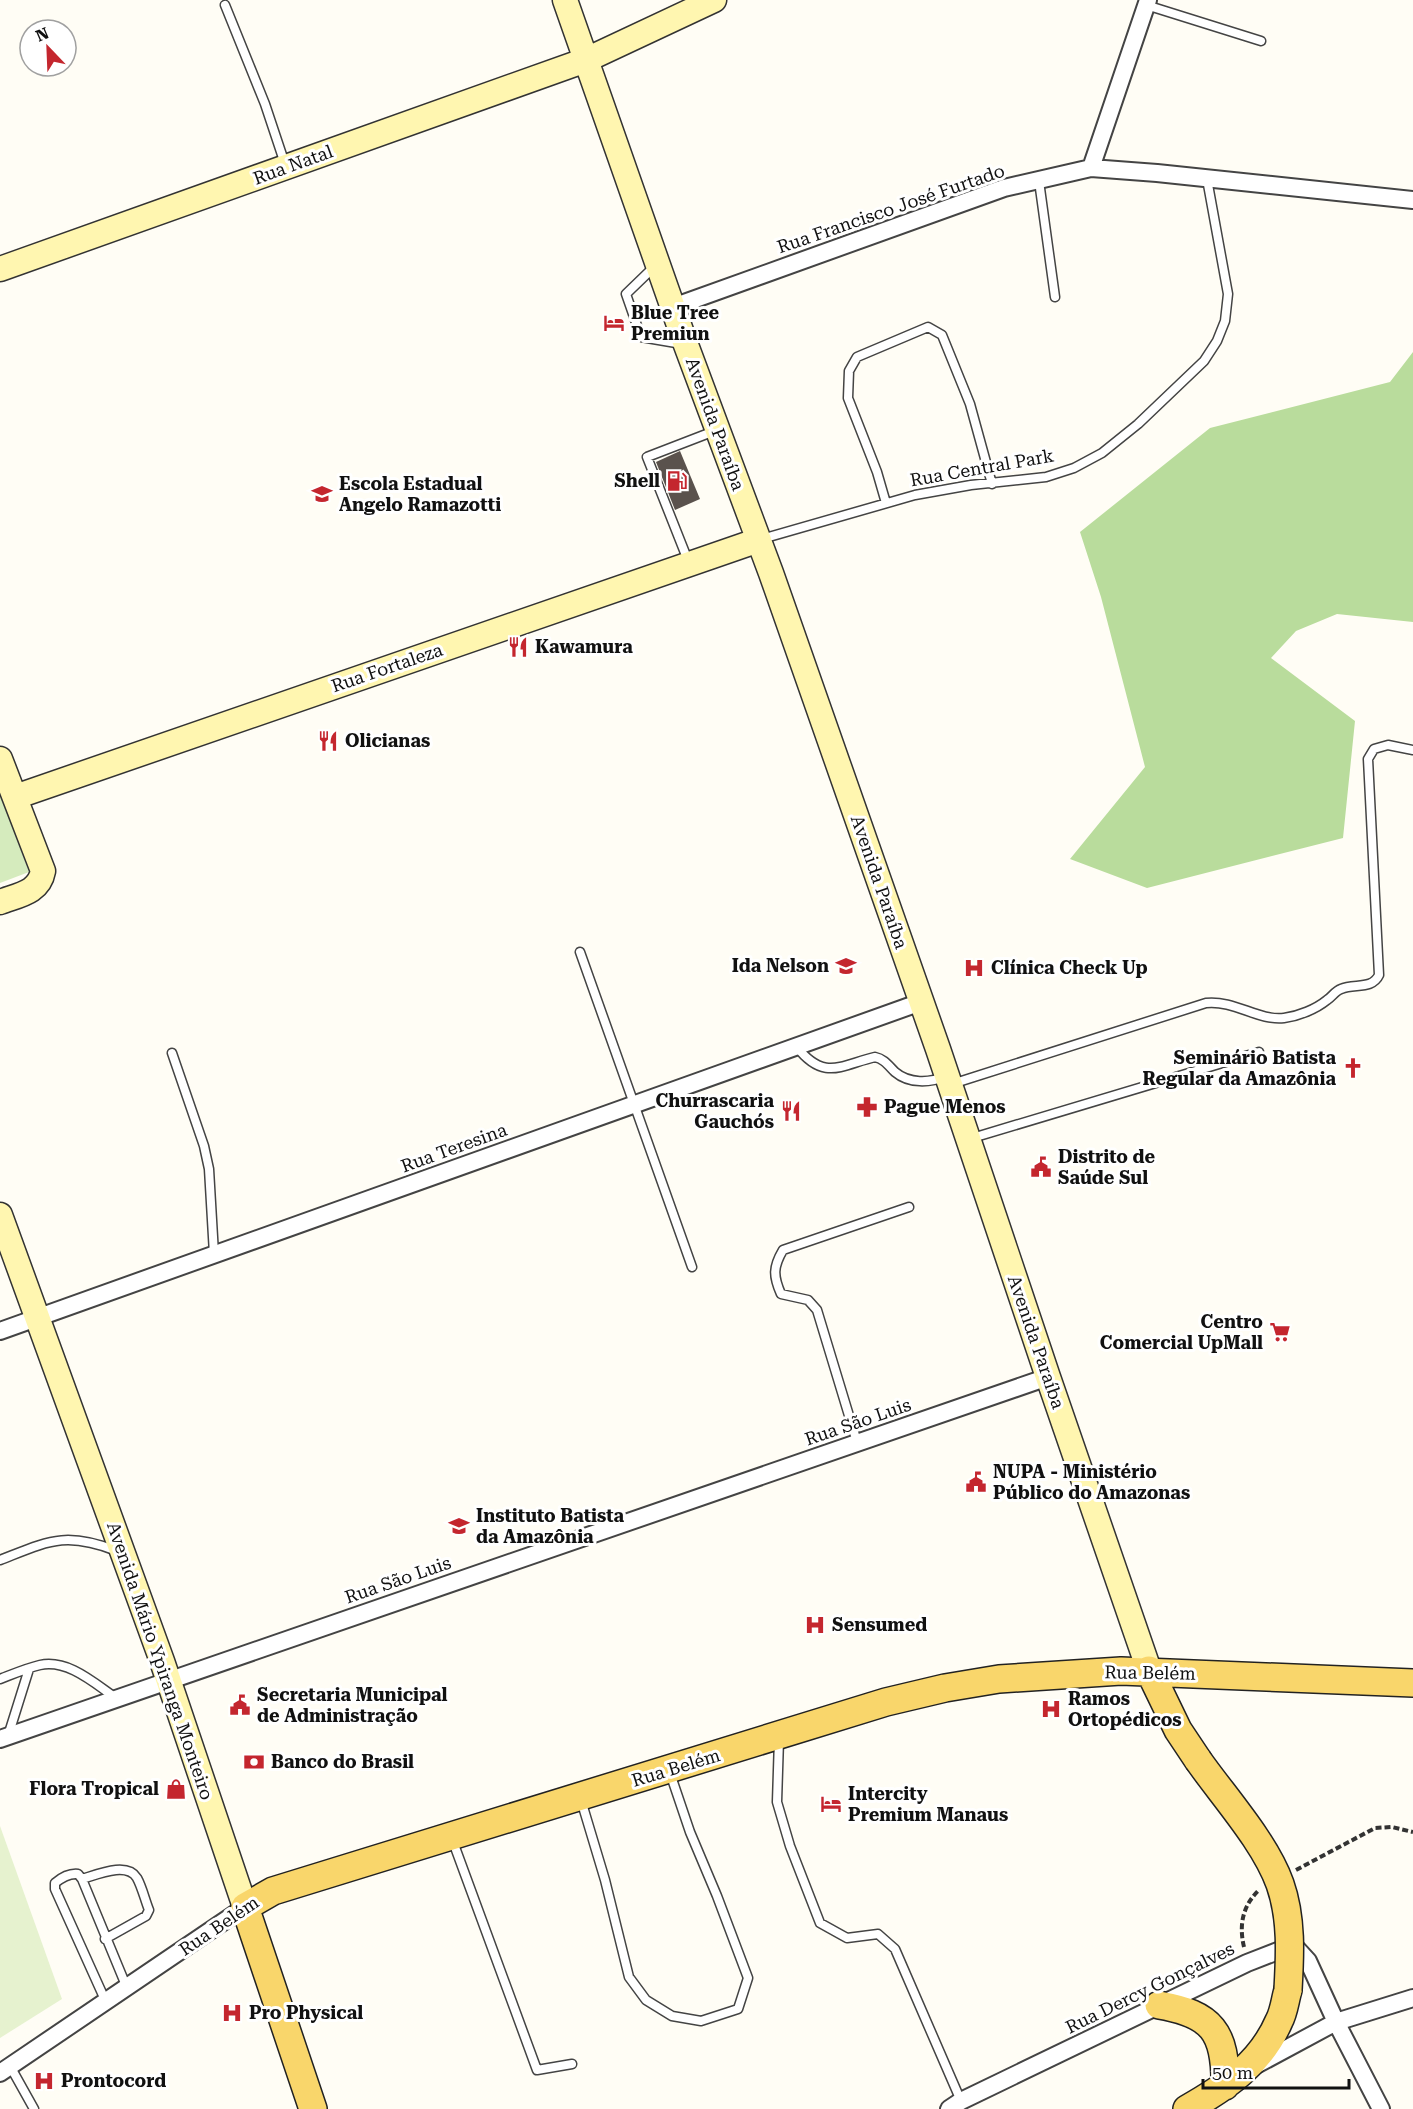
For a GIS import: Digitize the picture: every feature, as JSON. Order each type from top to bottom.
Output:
[{"type":"main road","name":"Avenida Paraíba","points":[[565,0],[686,345],[759,540],[921,1002],[1149,1671],[1178,1730],[1262,1849],[1280,1884],[1288,1918],[1290,1955],[1288,1990],[1280,2020],[1266,2045],[1246,2070]]},
{"type":"main road","name":"Rua Natal","points":[[0,269],[586,60],[714,0]]},
{"type":"main road","name":"Rua Fortaleza","points":[[15,797],[759,540]]},
{"type":"main road","points":[[0,759],[43,871],[38,885],[30,891],[0,902]]},
{"type":"main road","name":"Avenida Mário Ypiranga Monteiro","points":[[0,1215],[169,1680],[313,2109]]},
{"type":"main road","name":"Rua Belém","points":[[245,1907],[273,1891],[886,1702],[956,1686],[999,1679],[1149,1671],[1413,1683]]},
{"type":"main road","points":[[1159,2005],[1184,2009],[1203,2019],[1216,2034],[1223,2052],[1225,2086]]},
{"type":"main road","points":[[1187,2109],[1246,2070]]},
{"type":"street","points":[[1091,168],[1147,2]]},
{"type":"street","name":"Rua Francisco José Furtado","points":[[673,307],[1004,188],[1091,168],[1413,200]]},
{"type":"street","name":"Rua Teresina","points":[[0,1331],[921,1002]]},
{"type":"street","name":"Rua São Luis","points":[[4,1737],[1048,1377]]},
{"type":"street","name":"Rua Belém","points":[[5,2069],[245,1907]]},
{"type":"street","name":"Rua Dercy Gonçalves","points":[[955,2105],[1247,1963],[1283,1949],[1297,1949],[1308,1961],[1336,2022]]},
{"type":"street","points":[[1246,2070],[1336,2022],[1413,1998]]},
{"type":"street","points":[[1336,2022],[1381,2109]]},
{"type":"lane","points":[[1147,2],[1261,41]]},
{"type":"lane","points":[[225,5],[265,104],[286,167]]},
{"type":"lane","name":"Rua Central Park","points":[[759,540],[943,489],[1046,477],[1074,468],[1102,453],[1138,424],[1204,361],[1225,321],[1228,294],[1207,179]]},
{"type":"lane","points":[[1039,181],[1055,297]]},
{"type":"lane","points":[[657,263],[626,294],[641,337],[686,345]]},
{"type":"lane","points":[[886,503],[877,472],[848,398],[849,370],[856,357],[928,327],[942,335],[970,404],[992,484]]},
{"type":"lane","points":[[689,563],[647,457],[717,430]]},
{"type":"lane","points":[[796,1046],[808,1058],[828,1069],[843,1068],[875,1057],[884,1060],[906,1079],[926,1082],[948,1080],[1206,1004],[1229,1004],[1272,1018],[1283,1018],[1319,1006],[1344,987],[1371,984],[1377,981],[1379,975],[1368,759],[1374,749],[1388,744],[1413,750]]},
{"type":"lane","points":[[580,952],[692,1267]]},
{"type":"lane","points":[[172,1053],[204,1146],[209,1169],[214,1254]]},
{"type":"lane","points":[[968,1139],[1259,1053]]},
{"type":"lane","points":[[857,1442],[817,1310],[808,1300],[781,1294],[777,1285],[775,1265],[783,1250],[909,1207]]},
{"type":"lane","points":[[0,1560],[50,1541],[69,1539],[88,1541],[123,1553]]},
{"type":"lane","points":[[0,1679],[48,1664],[68,1667],[116,1698]]},
{"type":"lane","points":[[4,1737],[29,1669]]},
{"type":"lane","points":[[779,1736],[777,1802],[790,1846],[820,1923],[847,1938],[878,1934],[895,1948],[955,2105]]},
{"type":"lane","points":[[580,1797],[605,1880],[629,1977],[646,2001],[672,2016],[701,2021],[738,2009],[748,1978],[668,1770]]},
{"type":"lane","points":[[451,1836],[537,2070],[572,2064]]},
{"type":"lane","points":[[82,1879],[120,1869],[136,1876],[149,1910],[147,1916],[105,1939]]},
{"type":"lane","points":[[106,2002],[55,1889],[55,1883],[72,1874],[78,1874],[82,1879],[105,1939],[128,1988]]},
{"type":"lane","points":[[5,2069],[34,2109]]},
{"type":"path","points":[[1292,1873],[1375,1828],[1392,1827],[1413,1832]]},
{"type":"path","points":[[1247,1963],[1241,1934],[1242,1917],[1251,1898],[1260,1889]]},
{"type":"green space","points":[[1413,352],[1413,622],[1337,614],[1296,631],[1271,658],[1355,721],[1343,838],[1147,888],[1070,859],[1145,767],[1101,597],[1080,532],[1210,428],[1390,382]]},
{"type":"green space","points":[[0,793],[29,872],[0,883]]},
{"type":"green space","points":[[0,1826],[62,1999],[0,2038]]},
{"type":"building","name":"Shell","points":[[680,451],[700,499],[675,510],[656,462]]},
{"type":"place","name":"Blue Tree Premiun","points":[[614,323]]},
{"type":"place","name":"Shell","points":[[677,481]]},
{"type":"place","name":"Escola Estadual Angelo Ramazotti","points":[[322,494]]},
{"type":"place","name":"Kawamura","points":[[518,647]]},
{"type":"place","name":"Olicianas","points":[[328,741]]},
{"type":"place","name":"Ida Nelson","points":[[846,966]]},
{"type":"place","name":"Clínica Check Up","points":[[974,968]]},
{"type":"place","name":"Seminário Batista Regular da Amazônia","points":[[1353,1068]]},
{"type":"place","name":"Pague Menos","points":[[867,1107]]},
{"type":"place","name":"Churrascaria Gaucho´s","points":[[791,1111]]},
{"type":"place","name":"Distrito de Saúde Sul","points":[[1041,1167]]},
{"type":"place","name":"Centro Comercial UpMall","points":[[1280,1332]]},
{"type":"place","name":"NUPA - Ministério Público do Amazonas","points":[[976,1482]]},
{"type":"place","name":"Instituto Batista da Amazônia","points":[[459,1526]]},
{"type":"place","name":"Sensumed","points":[[815,1625]]},
{"type":"place","name":"Secretaria Municipal de Administração","points":[[240,1705]]},
{"type":"place","name":"Ramos Ortopédicos","points":[[1051,1709]]},
{"type":"place","name":"Banco do Brasil","points":[[254,1762]]},
{"type":"place","name":"Flora Tropical","points":[[176,1789]]},
{"type":"place","name":"Intercity Premium Manaus","points":[[831,1804]]},
{"type":"place","name":"Pro Physical","points":[[232,2013]]},
{"type":"place","name":"Prontocord","points":[[44,2081]]}]
